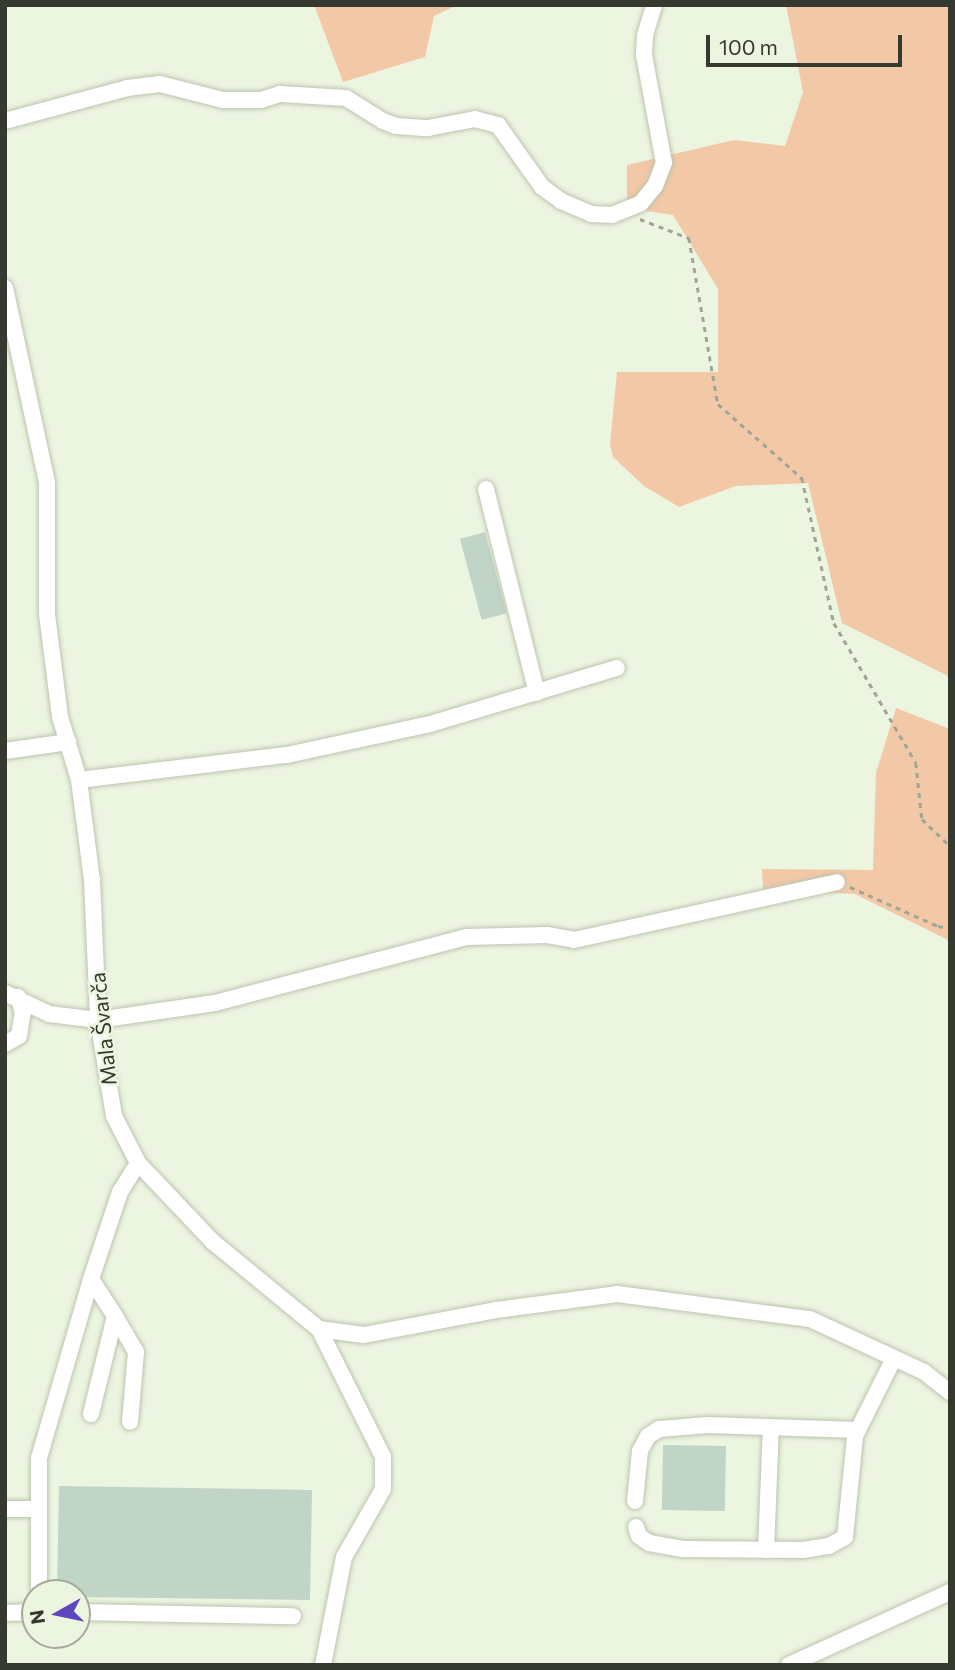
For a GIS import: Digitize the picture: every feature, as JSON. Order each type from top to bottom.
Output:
[{"type":"street","points":[[5,121],[127,88],[160,84],[223,100],[261,100],[280,94],[346,98],[383,121],[396,125],[428,128],[475,119],[498,125],[530,171],[561,201],[591,214],[622,212],[641,203],[655,186],[664,163],[644,55],[645,35],[654,5]]},
{"type":"street","name":"Mala Švarča","points":[[5,288],[47,483],[47,614],[60,717],[79,780],[92,880],[98,1020],[114,1116],[138,1163],[213,1242],[319,1329],[383,1457],[383,1489],[344,1557],[323,1665]]},
{"type":"street","points":[[486,489],[537,693]]},
{"type":"street","points":[[79,780],[287,755],[430,724],[617,668]]},
{"type":"street","points":[[5,751],[68,741]]},
{"type":"street","points":[[12,995],[50,1014],[98,1020],[215,1003],[467,937],[547,934],[574,940],[838,882]]},
{"type":"street","points":[[5,1044],[19,1035],[23,1012],[12,995]]},
{"type":"street","points":[[39,1579],[39,1458],[91,1279],[120,1192],[138,1163]]},
{"type":"street","points":[[91,1279],[136,1352],[130,1422]]},
{"type":"street","points":[[319,1329],[364,1335],[496,1310],[617,1294],[810,1319],[924,1372],[950,1392]]},
{"type":"street","points":[[91,1413],[115,1316]]},
{"type":"street","points":[[636,1527],[639,1536],[649,1543],[684,1549],[766,1550],[829,1546],[845,1537],[858,1430],[894,1358]]},
{"type":"street","points":[[635,1501],[640,1451],[648,1436],[659,1429],[708,1425],[858,1430]]},
{"type":"street","points":[[766,1550],[771,1427]]},
{"type":"street","points":[[5,1509],[37,1508]]},
{"type":"street","points":[[789,1665],[949,1591]]},
{"type":"street","points":[[91,1612],[293,1616]]},
{"type":"path","points":[[622,212],[689,238],[718,404],[802,478],[834,623],[916,763],[922,819],[950,846]]},
{"type":"path","points":[[838,882],[938,926],[950,928]]},
{"type":"shaded area","points":[[314,5],[457,5],[434,16],[425,57],[343,82]]},
{"type":"shaded area","points":[[786,5],[950,5],[950,677],[842,623],[808,483],[736,486],[679,507],[644,486],[613,457],[610,444],[617,372],[718,372],[718,289],[673,215],[627,208],[627,165],[734,140],[785,146],[803,92]]},
{"type":"shaded area","points":[[896,708],[950,729],[950,941],[855,894],[763,889],[762,869],[873,870],[876,773]]},
{"type":"building","points":[[485,532],[507,613],[482,620],[460,539]]},
{"type":"building","points":[[663,1445],[726,1446],[725,1511],[662,1510]]},
{"type":"building","points":[[59,1486],[312,1490],[310,1600],[91,1597],[91,1579],[57,1579]]}]
